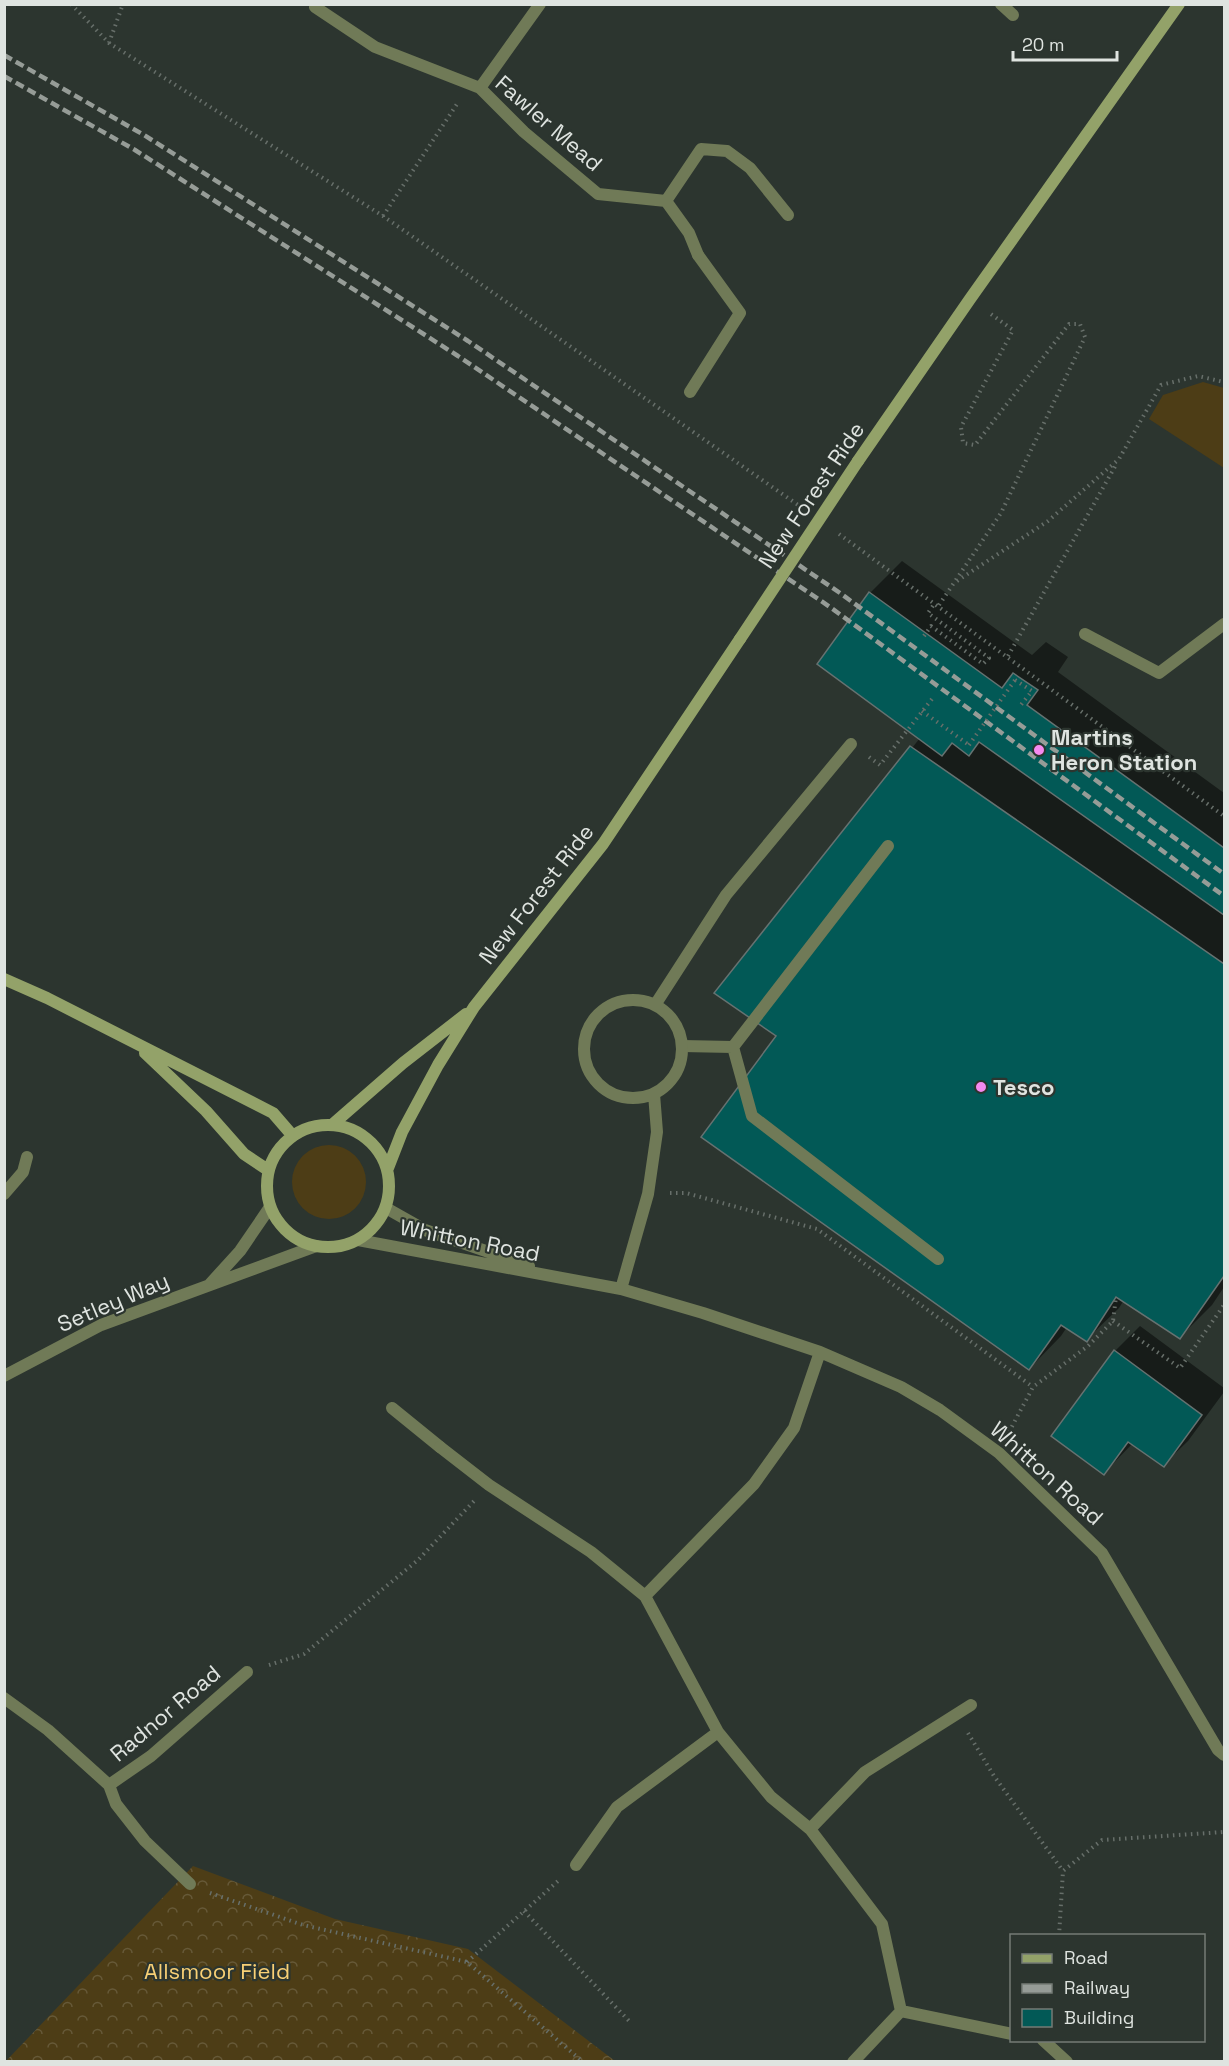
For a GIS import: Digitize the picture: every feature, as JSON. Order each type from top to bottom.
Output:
[{"type":"main road","name":"New Forest Ride","points":[[387,1168],[402,1132],[474,1007],[603,844],[858,462],[970,299],[1179,4]]},
{"type":"main road","points":[[4,979],[273,1113],[292,1135],[277,1150],[268,1170],[266,1189],[270,1207],[280,1225],[296,1238],[316,1246]]},
{"type":"main road","name":"New Forest Ride","points":[[333,1124],[403,1063],[474,1007]]},
{"type":"main road","points":[[136,1044],[206,1111],[244,1154],[268,1170]]},
{"type":"main road","name":"New Forest Ride","points":[[292,1135],[311,1126],[333,1124],[351,1128],[367,1137],[380,1151],[387,1168],[390,1188],[386,1208],[370,1232],[358,1240],[330,1247],[316,1246]]},
{"type":"street","points":[[480,88],[540,4]]},
{"type":"street","points":[[1001,4],[1013,15]]},
{"type":"street","name":"Fawler Mead","points":[[314,5],[375,47],[480,88],[524,132],[598,194],[666,201]]},
{"type":"street","points":[[690,392],[740,313],[698,255],[689,233],[666,201],[701,149],[727,151],[750,168],[788,215]]},
{"type":"street","points":[[1085,634],[1160,673],[1224,624]]},
{"type":"street","points":[[655,1005],[726,895],[851,744]]},
{"type":"street","points":[[733,1047],[888,846]]},
{"type":"street","points":[[639,1000],[655,1005],[674,1022],[680,1034],[681,1061],[676,1074],[667,1085],[654,1094],[638,1098],[622,1097],[607,1091],[594,1080],[586,1065],[584,1049],[586,1032],[595,1018],[607,1007],[622,1001],[639,1000]]},
{"type":"street","points":[[682,1046],[733,1047]]},
{"type":"street","points":[[733,1047],[752,1116],[938,1259]]},
{"type":"street","points":[[621,1289],[648,1194],[657,1132],[654,1094]]},
{"type":"street","points":[[4,1194],[23,1172],[27,1157]]},
{"type":"street","name":"Setley Way","points":[[207,1287],[240,1251],[270,1207]]},
{"type":"street","name":"Whitton Road","points":[[386,1208],[425,1230],[574,1282]]},
{"type":"street","name":"Whitton Road","points":[[358,1240],[621,1289],[704,1313],[820,1352],[901,1387],[940,1410],[999,1453],[1102,1553],[1218,1750],[1224,1755]]},
{"type":"street","name":"Setley Way","points":[[4,1376],[101,1325],[316,1246]]},
{"type":"street","points":[[645,1596],[754,1484],[794,1428],[820,1352]]},
{"type":"street","points":[[392,1408],[489,1485],[591,1552],[645,1596],[718,1732],[771,1797],[810,1828],[882,1924],[901,2011]]},
{"type":"street","name":"Radnor Road","points":[[109,1785],[151,1756],[247,1672]]},
{"type":"street","name":"Radnor Road","points":[[4,1698],[48,1730],[109,1785],[116,1804],[145,1841],[190,1884]]},
{"type":"street","points":[[810,1828],[865,1772],[971,1705]]},
{"type":"street","points":[[576,1864],[617,1806],[718,1732]]},
{"type":"street","points":[[901,2011],[1010,2034]]},
{"type":"street","points":[[853,2061],[901,2011]]},
{"type":"street","points":[[1045,2042],[1067,2061]]},
{"type":"path","points":[[71,4],[109,43],[383,216],[802,508]]},
{"type":"path","points":[[109,43],[123,4]]},
{"type":"path","points":[[383,216],[454,106],[480,88]]},
{"type":"path","points":[[924,636],[931,626],[983,664],[989,658],[928,613],[954,584],[1001,513],[1085,337],[1080,324],[1069,324],[975,445],[963,443],[961,427],[1013,330],[970,299]]},
{"type":"path","points":[[1008,656],[1161,385],[1198,376],[1224,382]]},
{"type":"path","points":[[954,584],[1048,521],[1119,459]]},
{"type":"path","points":[[836,531],[1224,816]]},
{"type":"path","points":[[922,711],[969,746],[1015,680],[1032,692],[1020,706]]},
{"type":"path","points":[[851,744],[880,765],[932,699]]},
{"type":"path","points":[[648,1194],[686,1193],[817,1230],[1034,1387]]},
{"type":"path","points":[[999,1453],[1034,1387],[1089,1346],[1113,1321],[1116,1297]]},
{"type":"path","points":[[1113,1321],[1180,1368],[1224,1305]]},
{"type":"path","points":[[247,1672],[304,1654],[418,1560],[489,1485]]},
{"type":"path","points":[[957,1715],[994,1776],[1063,1871],[1059,1934]]},
{"type":"path","points":[[1063,1871],[1102,1840],[1224,1832]]},
{"type":"path","points":[[466,1962],[576,1864]]},
{"type":"path","points":[[190,1884],[196,1889],[303,1925],[466,1962],[583,2061]]},
{"type":"path","points":[[524,1911],[631,2023]]},
{"type":"green space","points":[[1203,382],[1224,388],[1224,468],[1149,419],[1163,395]]},
{"type":"green space","points":[[329,1145],[350,1151],[360,1161],[366,1182],[360,1203],[350,1213],[329,1219],[308,1213],[298,1203],[292,1182],[298,1161],[308,1151]]},
{"type":"green space","name":"Allsmoor Field","points":[[193,1866],[335,1919],[468,1949],[615,2061],[5,2062]]},
{"type":"building","name":"Martins Heron Station","points":[[869,592],[1002,688],[1013,673],[1038,690],[1027,705],[1224,848],[1224,915],[979,742],[969,756],[952,743],[942,756],[817,664]]},
{"type":"building","name":"Tesco","points":[[910,746],[1224,964],[1224,1276],[1180,1339],[1116,1297],[1087,1342],[1061,1325],[1029,1370],[701,1137],[776,1036],[714,993]]},
{"type":"building","points":[[1114,1350],[1202,1415],[1164,1467],[1128,1442],[1104,1475],[1051,1436]]},
{"type":"railway","points":[[4,55],[144,135],[468,341],[840,593],[1224,874]]},
{"type":"railway","points":[[4,76],[135,150],[458,356],[830,607],[1224,896]]},
{"type":"place","name":"Martins Heron Station","points":[[1039,750]]},
{"type":"place","name":"Tesco","points":[[981,1087]]}]
